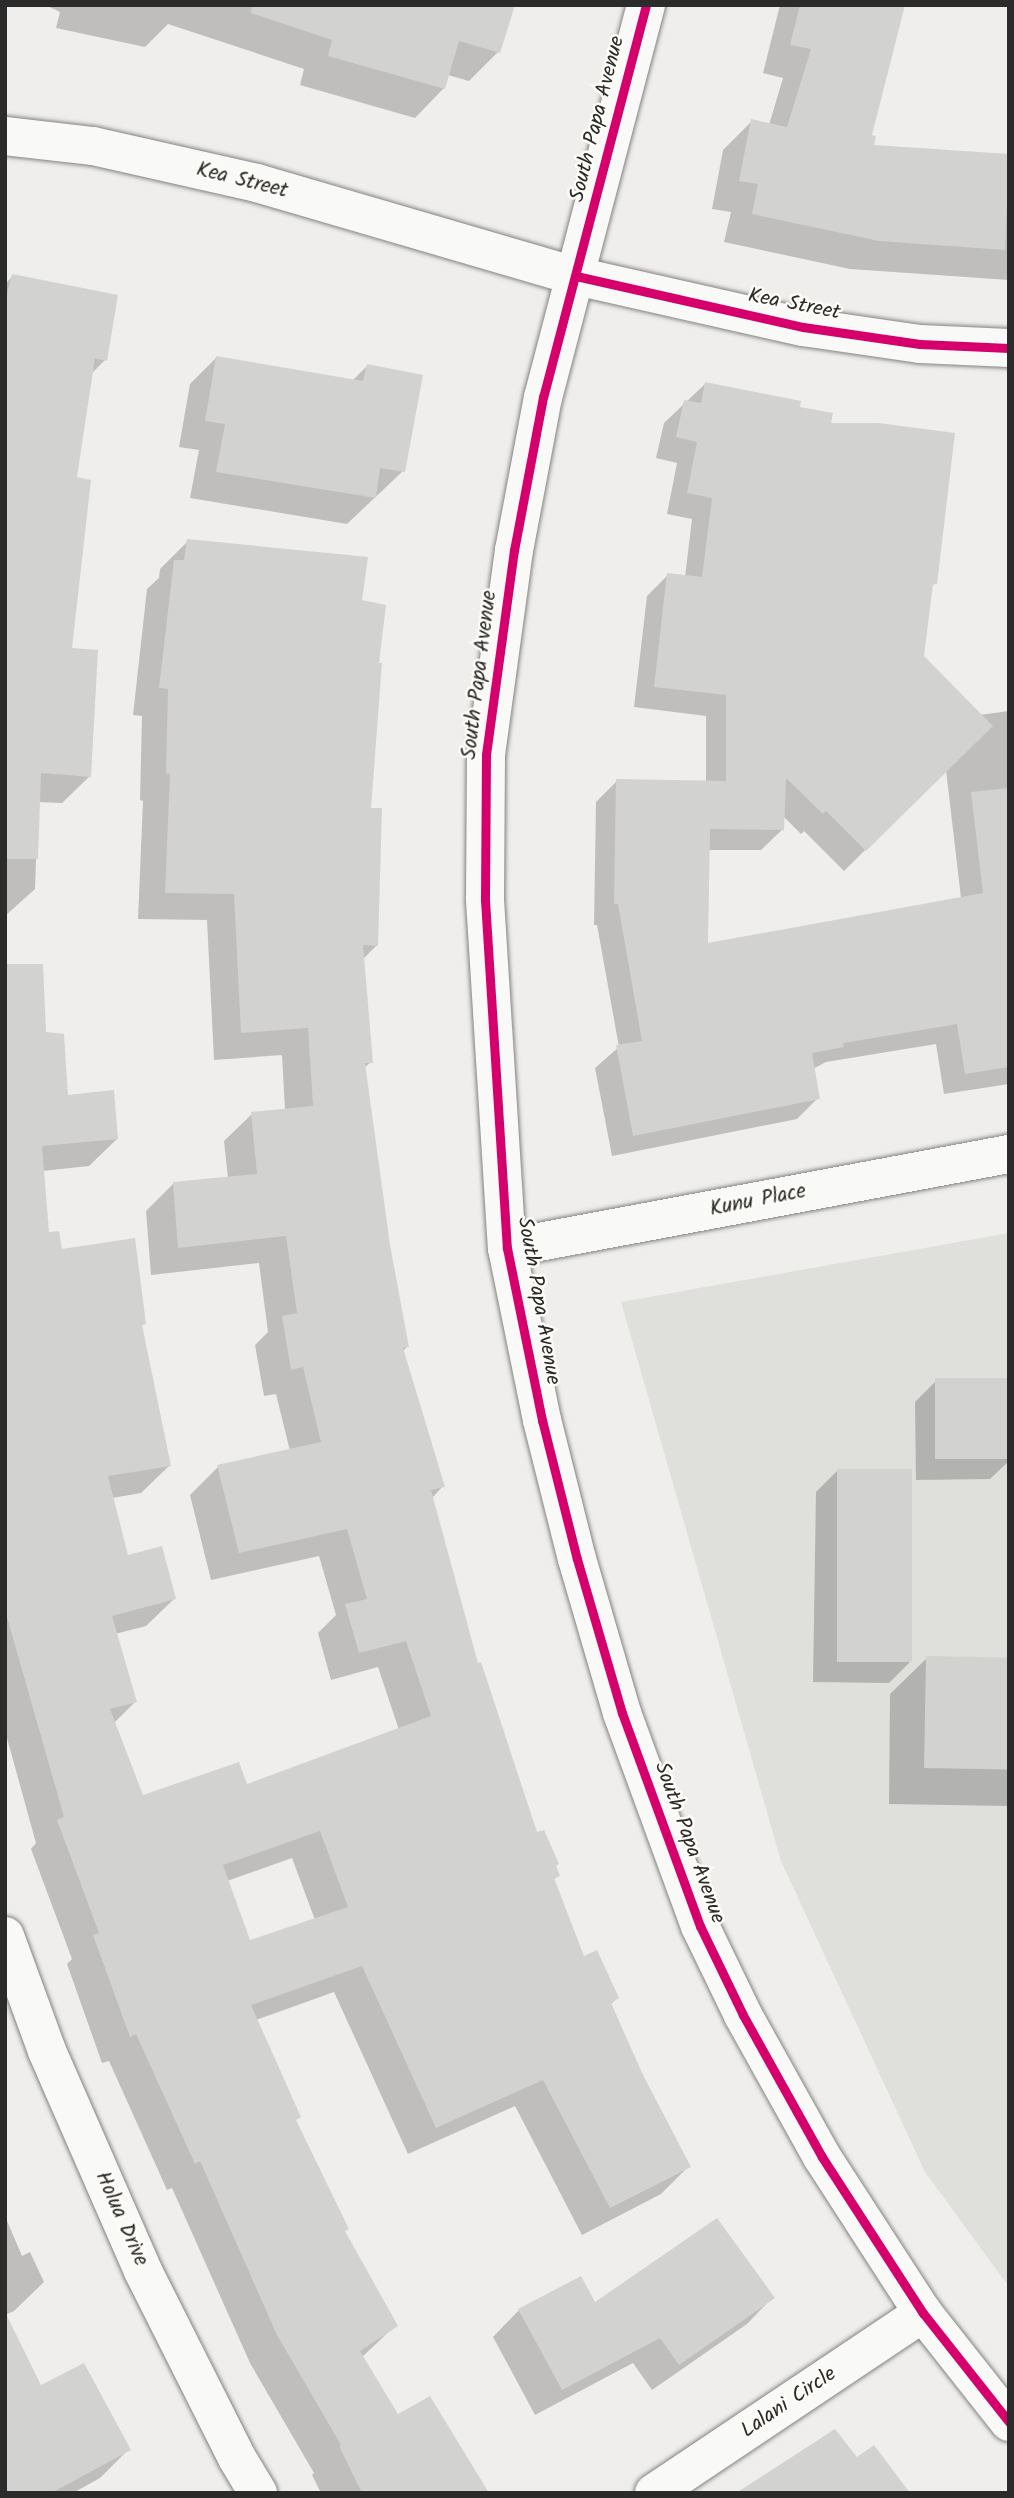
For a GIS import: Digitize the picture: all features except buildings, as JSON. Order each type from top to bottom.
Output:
[{"type":"street","name":"South Papa Avenue","points":[[646,5],[540,409],[514,550],[486,755],[485,900],[507,1248],[542,1420],[577,1559],[622,1713],[699,1926],[743,2015],[822,2157],[923,2313],[1009,2422]]},
{"type":"street","name":"Kea Street","points":[[5,136],[93,146],[257,183],[576,276],[803,327],[920,344],[1009,348]]},
{"type":"street","name":"Kunu Place","points":[[507,1248],[1009,1154]]},
{"type":"street","name":"Holua Drive","points":[[5,1936],[47,2051],[143,2271],[237,2458],[258,2493]]},
{"type":"street","name":"Lalani Circle","points":[[654,2493],[923,2313]]},
{"type":"shaded area","points":[[1009,1233],[1009,2287],[925,2172],[781,1861],[621,1302]]},
{"type":"cycle path","points":[[646,5],[543,397],[514,550],[486,755],[485,900],[507,1248],[542,1420],[577,1559],[622,1713],[700,1926],[743,2015],[822,2157],[923,2313],[1009,2422]]},
{"type":"cycle path","points":[[576,276],[803,327],[920,344],[1009,348]]}]
